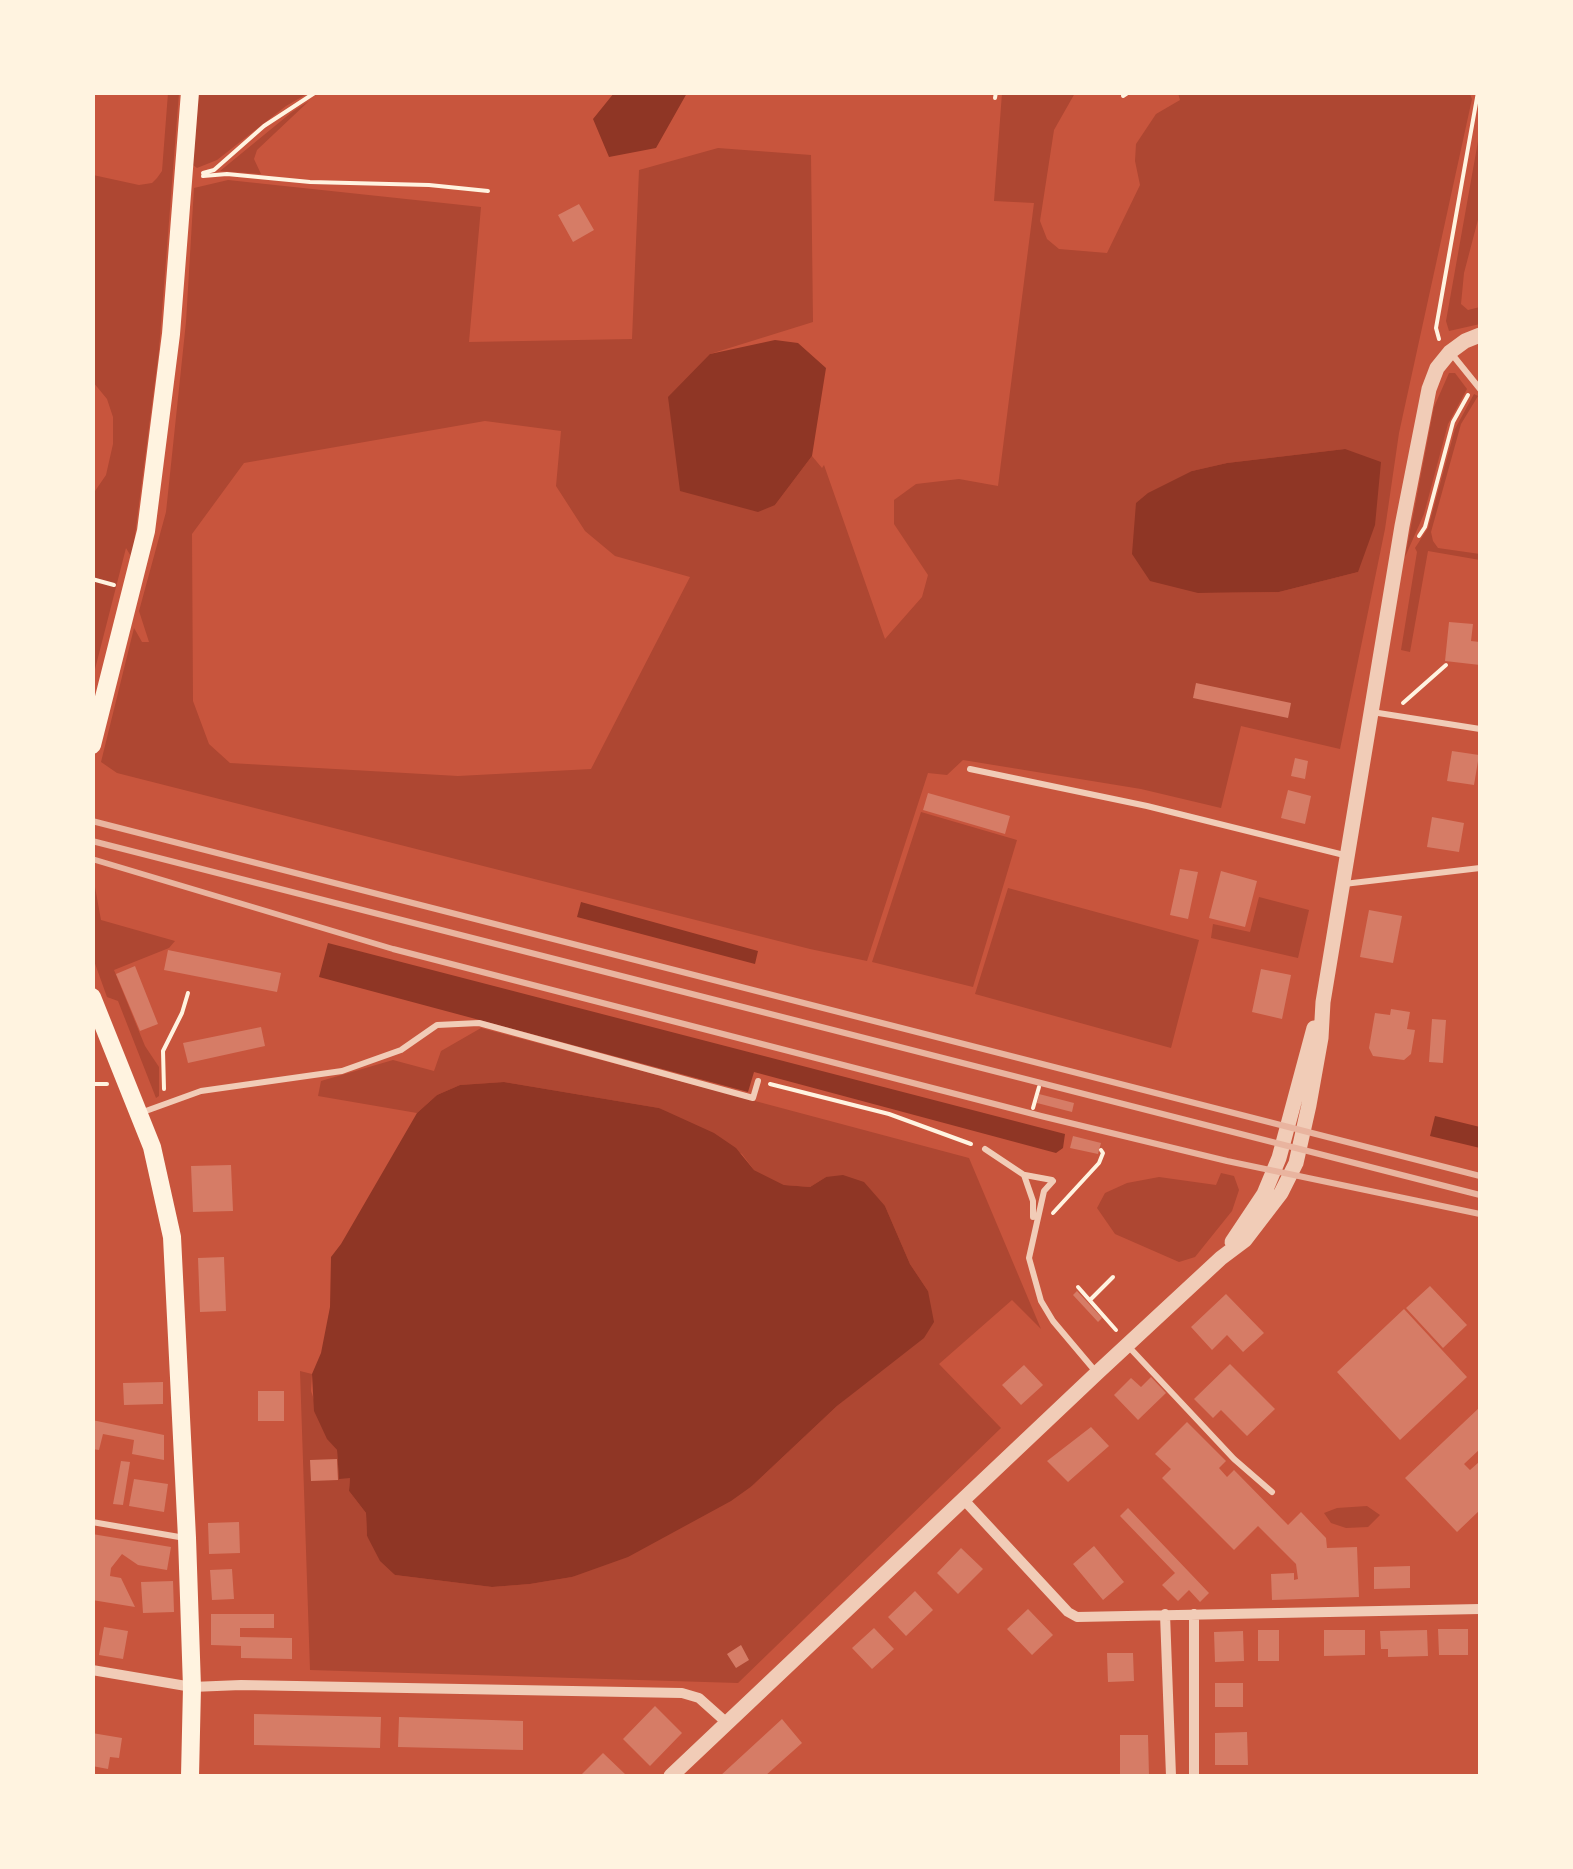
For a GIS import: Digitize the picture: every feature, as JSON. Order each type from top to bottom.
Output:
[{"type":"main road","points":[[92,744],[146,531],[171,334],[190,92]]},
{"type":"main road","points":[[92,997],[161,1177],[172,1237],[192,1687],[190,1776]]},
{"type":"street","points":[[671,1776],[1097,1372],[1120,1342],[1245,1240],[1264,1218],[1296,1163],[1318,1055],[1342,884],[1429,389],[1450,352],[1480,335]]},
{"type":"street","points":[[964,1500],[1076,1616],[1480,1609]]},
{"type":"street","points":[[1165,1614],[1171,1776]]},
{"type":"street","points":[[1194,1614],[1194,1776]]},
{"type":"street","points":[[92,1670],[192,1687],[682,1693],[700,1698],[727,1723]]},
{"type":"lane","points":[[1450,352],[1479,387]]},
{"type":"lane","points":[[1371,712],[1480,730]]},
{"type":"lane","points":[[970,769],[1148,806],[1347,856]]},
{"type":"lane","points":[[1342,884],[1480,868]]},
{"type":"lane","points":[[139,1113],[201,1091],[342,1070],[401,1050],[438,1025],[480,1023],[753,1098],[758,1081]]},
{"type":"lane","points":[[985,1148],[1024,1175],[1053,1181],[1044,1191],[1029,1258],[1041,1301],[1097,1372]]},
{"type":"lane","points":[[1024,1175],[1033,1201],[1034,1228]]},
{"type":"lane","points":[[1120,1342],[1272,1492]]},
{"type":"lane","points":[[92,1522],[187,1538]]},
{"type":"path","points":[[183,178],[214,170],[264,126],[316,92]]},
{"type":"path","points":[[1450,352],[1436,328],[1478,92]]},
{"type":"path","points":[[183,178],[227,174],[488,191]]},
{"type":"path","points":[[1418,538],[1425,527],[1453,422],[1464,401],[1479,387]]},
{"type":"path","points":[[1402,703],[1446,666]]},
{"type":"path","points":[[165,1104],[164,1051],[188,993]]},
{"type":"path","points":[[758,1081],[888,1114],[985,1148]]},
{"type":"path","points":[[1033,1108],[1039,1087]]},
{"type":"path","points":[[1049,1220],[1058,1205],[1099,1163],[1103,1153],[1100,1150]]},
{"type":"path","points":[[1090,1300],[1114,1277]]},
{"type":"path","points":[[1078,1287],[1120,1333],[1120,1342]]},
{"type":"shaded area","points":[[614,92],[687,93],[656,148],[609,157],[593,119]]},
{"type":"shaded area","points":[[1469,92],[1472,99],[1399,433],[1385,529],[1340,749],[1241,726],[1221,808],[1141,789],[963,760],[947,775],[928,773],[867,961],[117,773],[101,762],[134,628],[142,642],[149,642],[139,611],[166,512],[186,322],[194,188],[228,180],[481,207],[469,342],[632,339],[639,170],[718,148],[811,155],[813,322],[710,354],[775,505],[812,456],[822,468],[824,465],[885,639],[922,597],[928,575],[894,524],[894,500],[916,484],[959,479],[998,486],[1034,203],[994,201],[1002,93],[1075,93],[1054,130],[1040,221],[1047,239],[1059,249],[1107,253],[1140,185],[1136,144],[1156,114],[1180,100],[1178,93]],"holes":[[[485,421],[561,431],[556,486],[585,531],[615,556],[690,577],[591,769],[458,776],[230,763],[209,744],[193,701],[192,534],[244,463]],[[1345,449],[1358,572],[1279,592],[1198,593],[1192,471]]]},
{"type":"shaded area","points":[[168,93],[179,93],[159,350],[132,558],[126,548],[93,677],[93,494],[106,475],[113,444],[113,417],[107,399],[93,382],[93,175],[139,185],[157,178],[162,171]]},
{"type":"shaded area","points":[[199,93],[305,95],[217,160],[197,168],[193,165]]},
{"type":"shaded area","points":[[309,101],[257,150],[254,159],[261,174],[220,171],[292,112]]},
{"type":"shaded area","points":[[1480,130],[1480,212],[1464,273],[1461,304],[1468,310],[1480,307],[1480,324],[1449,331],[1446,321]]},
{"type":"shaded area","points":[[775,340],[798,343],[826,368],[812,456],[775,505],[758,512],[680,491],[668,397],[710,354]]},
{"type":"shaded area","points":[[1449,373],[1455,373],[1467,389],[1448,424],[1424,514],[1405,557],[1434,407]]},
{"type":"shaded area","points":[[1474,394],[1478,396],[1461,424],[1431,532],[1438,548],[1480,554],[1480,560],[1428,551],[1410,652],[1401,650],[1415,548],[1428,528],[1455,429]]},
{"type":"shaded area","points":[[1345,449],[1381,462],[1375,525],[1358,572],[1279,592],[1198,593],[1150,581],[1132,554],[1136,503],[1192,471]]},
{"type":"shaded area","points":[[921,812],[1017,840],[973,987],[872,962]]},
{"type":"shaded area","points":[[93,876],[101,920],[175,941],[169,948],[114,970],[145,1046],[159,1067],[156,1098],[118,1001],[107,997],[93,958]]},
{"type":"shaded area","points":[[1008,888],[1199,940],[1171,1048],[975,994]]},
{"type":"shaded area","points":[[1259,897],[1309,910],[1298,958],[1211,938],[1213,924],[1250,932]]},
{"type":"shaded area","points":[[581,902],[758,951],[755,964],[577,917]]},
{"type":"shaded area","points":[[328,943],[1065,1134],[1063,1148],[1056,1153],[754,1072],[748,1092],[319,977]]},
{"type":"shaded area","points":[[481,1028],[969,1158],[1041,1329],[1012,1300],[939,1364],[1001,1428],[738,1683],[310,1670],[300,1371],[312,1374],[311,1391],[327,1438],[337,1450],[339,1478],[350,1478],[349,1491],[366,1513],[367,1536],[395,1575],[492,1587],[530,1584],[572,1577],[752,1486],[877,1373],[928,1291],[910,1264],[885,1206],[826,1177],[810,1187],[784,1185],[754,1170],[742,1154],[659,1108],[504,1082],[460,1085],[437,1095],[417,1113],[318,1096],[321,1081],[393,1060],[434,1071],[441,1051]]},
{"type":"shaded area","points":[[504,1082],[659,1108],[714,1133],[736,1148],[754,1170],[784,1185],[810,1187],[826,1177],[843,1175],[864,1182],[885,1206],[910,1264],[928,1291],[934,1322],[924,1338],[837,1406],[731,1501],[628,1557],[572,1577],[492,1587],[395,1575],[380,1561],[367,1536],[366,1513],[349,1491],[350,1478],[339,1479],[337,1450],[327,1439],[314,1411],[312,1374],[321,1353],[330,1307],[331,1257],[417,1113],[437,1095],[460,1085]]},
{"type":"shaded area","points":[[1435,1116],[1480,1127],[1480,1148],[1430,1136]]},
{"type":"shaded area","points":[[1221,1173],[1234,1176],[1239,1190],[1232,1211],[1195,1257],[1179,1262],[1115,1234],[1097,1208],[1105,1193],[1127,1183],[1159,1177],[1216,1185]]},
{"type":"shaded area","points":[[1367,1506],[1380,1515],[1368,1527],[1346,1528],[1331,1523],[1324,1513],[1337,1508]]},
{"type":"building","points":[[579,204],[594,230],[573,242],[558,215]]},
{"type":"building","points":[[1449,622],[1473,624],[1471,641],[1480,642],[1480,665],[1445,661]]},
{"type":"building","points":[[1196,683],[1291,703],[1288,718],[1193,698]]},
{"type":"building","points":[[1452,751],[1479,755],[1474,785],[1447,781]]},
{"type":"building","points":[[1295,758],[1308,761],[1305,779],[1291,776]]},
{"type":"building","points":[[1288,790],[1311,796],[1305,824],[1281,818]]},
{"type":"building","points":[[928,793],[1010,816],[1005,834],[923,810]]},
{"type":"building","points":[[1432,817],[1464,823],[1459,852],[1427,847]]},
{"type":"building","points":[[1180,869],[1198,872],[1188,919],[1170,915]]},
{"type":"building","points":[[1221,871],[1257,881],[1245,927],[1209,918]]},
{"type":"building","points":[[1369,910],[1402,916],[1393,963],[1360,957]]},
{"type":"building","points":[[168,950],[281,973],[277,992],[164,970]]},
{"type":"building","points":[[135,966],[158,1024],[140,1031],[116,974]]},
{"type":"building","points":[[1261,969],[1291,975],[1282,1019],[1252,1012]]},
{"type":"building","points":[[1391,1009],[1410,1012],[1407,1029],[1415,1030],[1411,1054],[1404,1060],[1373,1056],[1369,1048],[1375,1013],[1390,1015]]},
{"type":"building","points":[[1432,1019],[1446,1020],[1443,1063],[1429,1062]]},
{"type":"building","points":[[261,1027],[265,1046],[188,1063],[183,1043]]},
{"type":"building","points":[[1039,1094],[1074,1103],[1072,1112],[1037,1103]]},
{"type":"building","points":[[1073,1136],[1101,1143],[1098,1154],[1070,1148]]},
{"type":"building","points":[[231,1165],[233,1211],[193,1212],[191,1166]]},
{"type":"building","points":[[224,1257],[226,1311],[200,1312],[198,1258]]},
{"type":"building","points":[[1430,1286],[1467,1325],[1443,1348],[1406,1308]]},
{"type":"building","points":[[1077,1291],[1102,1318],[1098,1322],[1073,1295]]},
{"type":"building","points":[[1226,1294],[1264,1333],[1243,1352],[1227,1335],[1212,1350],[1191,1327]]},
{"type":"building","points":[[1404,1309],[1467,1377],[1400,1440],[1337,1372]]},
{"type":"building","points":[[1230,1364],[1275,1409],[1247,1436],[1221,1410],[1213,1418],[1194,1399]]},
{"type":"building","points":[[1024,1365],[1043,1385],[1021,1405],[1002,1385]]},
{"type":"building","points":[[1151,1377],[1166,1393],[1138,1420],[1114,1395],[1131,1378],[1141,1387]]},
{"type":"building","points":[[163,1382],[163,1404],[124,1405],[123,1383]]},
{"type":"building","points":[[258,1391],[284,1391],[284,1421],[258,1421]]},
{"type":"building","points":[[1480,1407],[1480,1449],[1464,1464],[1470,1470],[1480,1464],[1480,1510],[1457,1532],[1405,1478]]},
{"type":"building","points":[[92,1420],[164,1435],[164,1460],[132,1454],[134,1440],[103,1434],[99,1450],[92,1449]]},
{"type":"building","points":[[1187,1422],[1226,1461],[1219,1468],[1227,1477],[1234,1470],[1288,1525],[1301,1512],[1326,1538],[1327,1548],[1357,1547],[1359,1597],[1272,1600],[1271,1574],[1294,1573],[1294,1580],[1298,1579],[1296,1564],[1258,1526],[1234,1550],[1162,1478],[1171,1469],[1155,1454]]},
{"type":"building","points":[[1091,1427],[1109,1446],[1068,1482],[1047,1461]]},
{"type":"building","points":[[337,1459],[338,1480],[311,1481],[310,1460]]},
{"type":"building","points":[[121,1461],[130,1462],[123,1505],[113,1504]]},
{"type":"building","points":[[134,1479],[168,1484],[164,1512],[129,1506]]},
{"type":"building","points":[[1128,1508],[1209,1593],[1200,1602],[1189,1590],[1178,1601],[1162,1585],[1175,1573],[1120,1516]]},
{"type":"building","points":[[239,1522],[240,1553],[209,1554],[208,1523]]},
{"type":"building","points":[[92,1534],[171,1547],[167,1570],[138,1565],[122,1554],[111,1568],[110,1576],[121,1578],[135,1607],[92,1600]]},
{"type":"building","points":[[1094,1546],[1124,1582],[1103,1600],[1073,1564]]},
{"type":"building","points":[[961,1548],[983,1569],[958,1594],[937,1573]]},
{"type":"building","points":[[1410,1566],[1410,1588],[1374,1589],[1374,1567]]},
{"type":"building","points":[[232,1569],[234,1599],[212,1600],[210,1570]]},
{"type":"building","points":[[173,1581],[174,1612],[143,1613],[141,1582]]},
{"type":"building","points":[[915,1591],[933,1610],[906,1636],[888,1617]]},
{"type":"building","points":[[1028,1609],[1053,1635],[1032,1655],[1007,1629]]},
{"type":"building","points":[[211,1614],[274,1614],[274,1628],[240,1628],[240,1637],[292,1638],[292,1659],[241,1658],[241,1646],[211,1645]]},
{"type":"building","points":[[104,1627],[128,1631],[123,1659],[99,1655]]},
{"type":"building","points":[[874,1628],[894,1649],[872,1669],[852,1648]]},
{"type":"building","points":[[1438,1629],[1468,1629],[1468,1655],[1439,1655]]},
{"type":"building","points":[[1258,1630],[1279,1630],[1279,1661],[1258,1661]]},
{"type":"building","points":[[1324,1630],[1365,1630],[1365,1655],[1324,1656]]},
{"type":"building","points":[[1427,1630],[1428,1656],[1388,1657],[1388,1649],[1381,1649],[1380,1631]]},
{"type":"building","points":[[1243,1631],[1244,1661],[1215,1662],[1214,1632]]},
{"type":"building","points":[[741,1645],[749,1660],[736,1668],[727,1654]]},
{"type":"building","points":[[1107,1653],[1133,1653],[1134,1681],[1108,1682]]},
{"type":"building","points":[[1215,1683],[1243,1683],[1243,1707],[1215,1707]]},
{"type":"building","points":[[655,1706],[682,1733],[650,1766],[623,1739]]},
{"type":"building","points":[[254,1714],[381,1717],[380,1748],[254,1745]]},
{"type":"building","points":[[399,1717],[523,1721],[523,1750],[398,1747]]},
{"type":"building","points":[[782,1719],[802,1743],[765,1776],[720,1776]]},
{"type":"building","points":[[1247,1732],[1248,1765],[1215,1765],[1215,1733]]},
{"type":"building","points":[[92,1733],[122,1738],[119,1758],[110,1757],[108,1769],[92,1766]]},
{"type":"building","points":[[1120,1735],[1148,1735],[1149,1776],[1120,1776]]},
{"type":"building","points":[[603,1753],[625,1774],[580,1776]]},
{"type":"railway","points":[[92,821],[1480,1176]]},
{"type":"railway","points":[[92,841],[1480,1195]]},
{"type":"railway","points":[[92,859],[393,949],[1041,1116],[1227,1161],[1480,1214]]}]
